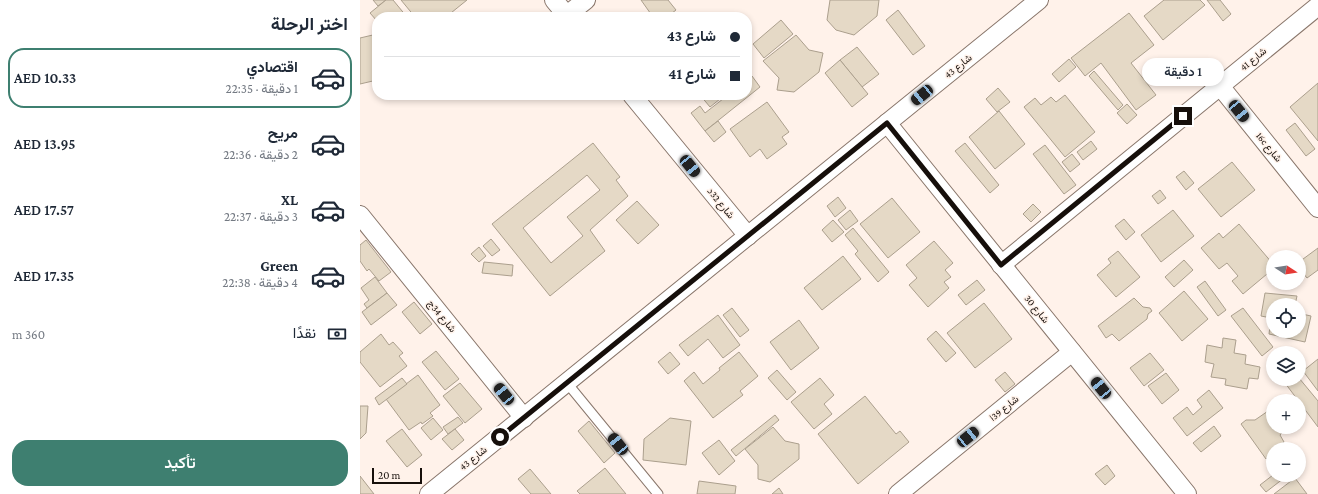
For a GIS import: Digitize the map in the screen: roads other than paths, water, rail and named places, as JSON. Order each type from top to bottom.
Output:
[{"type":"street","points":[[554,0],[564,12]]},
{"type":"street","points":[[572,12],[586,0]]},
{"type":"street","name":"شارع 43","points":[[429,494],[1039,0]]},
{"type":"street","name":"شارع 41","points":[[1001,265],[1318,6]]},
{"type":"street","name":"16c شارع","points":[[1220,86],[1318,208]]},
{"type":"street","name":"شارع 32د","points":[[636,100],[748,236]]},
{"type":"street","name":"شارع 30","points":[[887,123],[1188,494]]},
{"type":"street","name":"شارع 34ج","points":[[360,215],[524,418]]},
{"type":"street","name":"شارع 39ا","points":[[898,494],[1072,352]]},
{"type":"lane","points":[[567,382],[658,494]]}]
